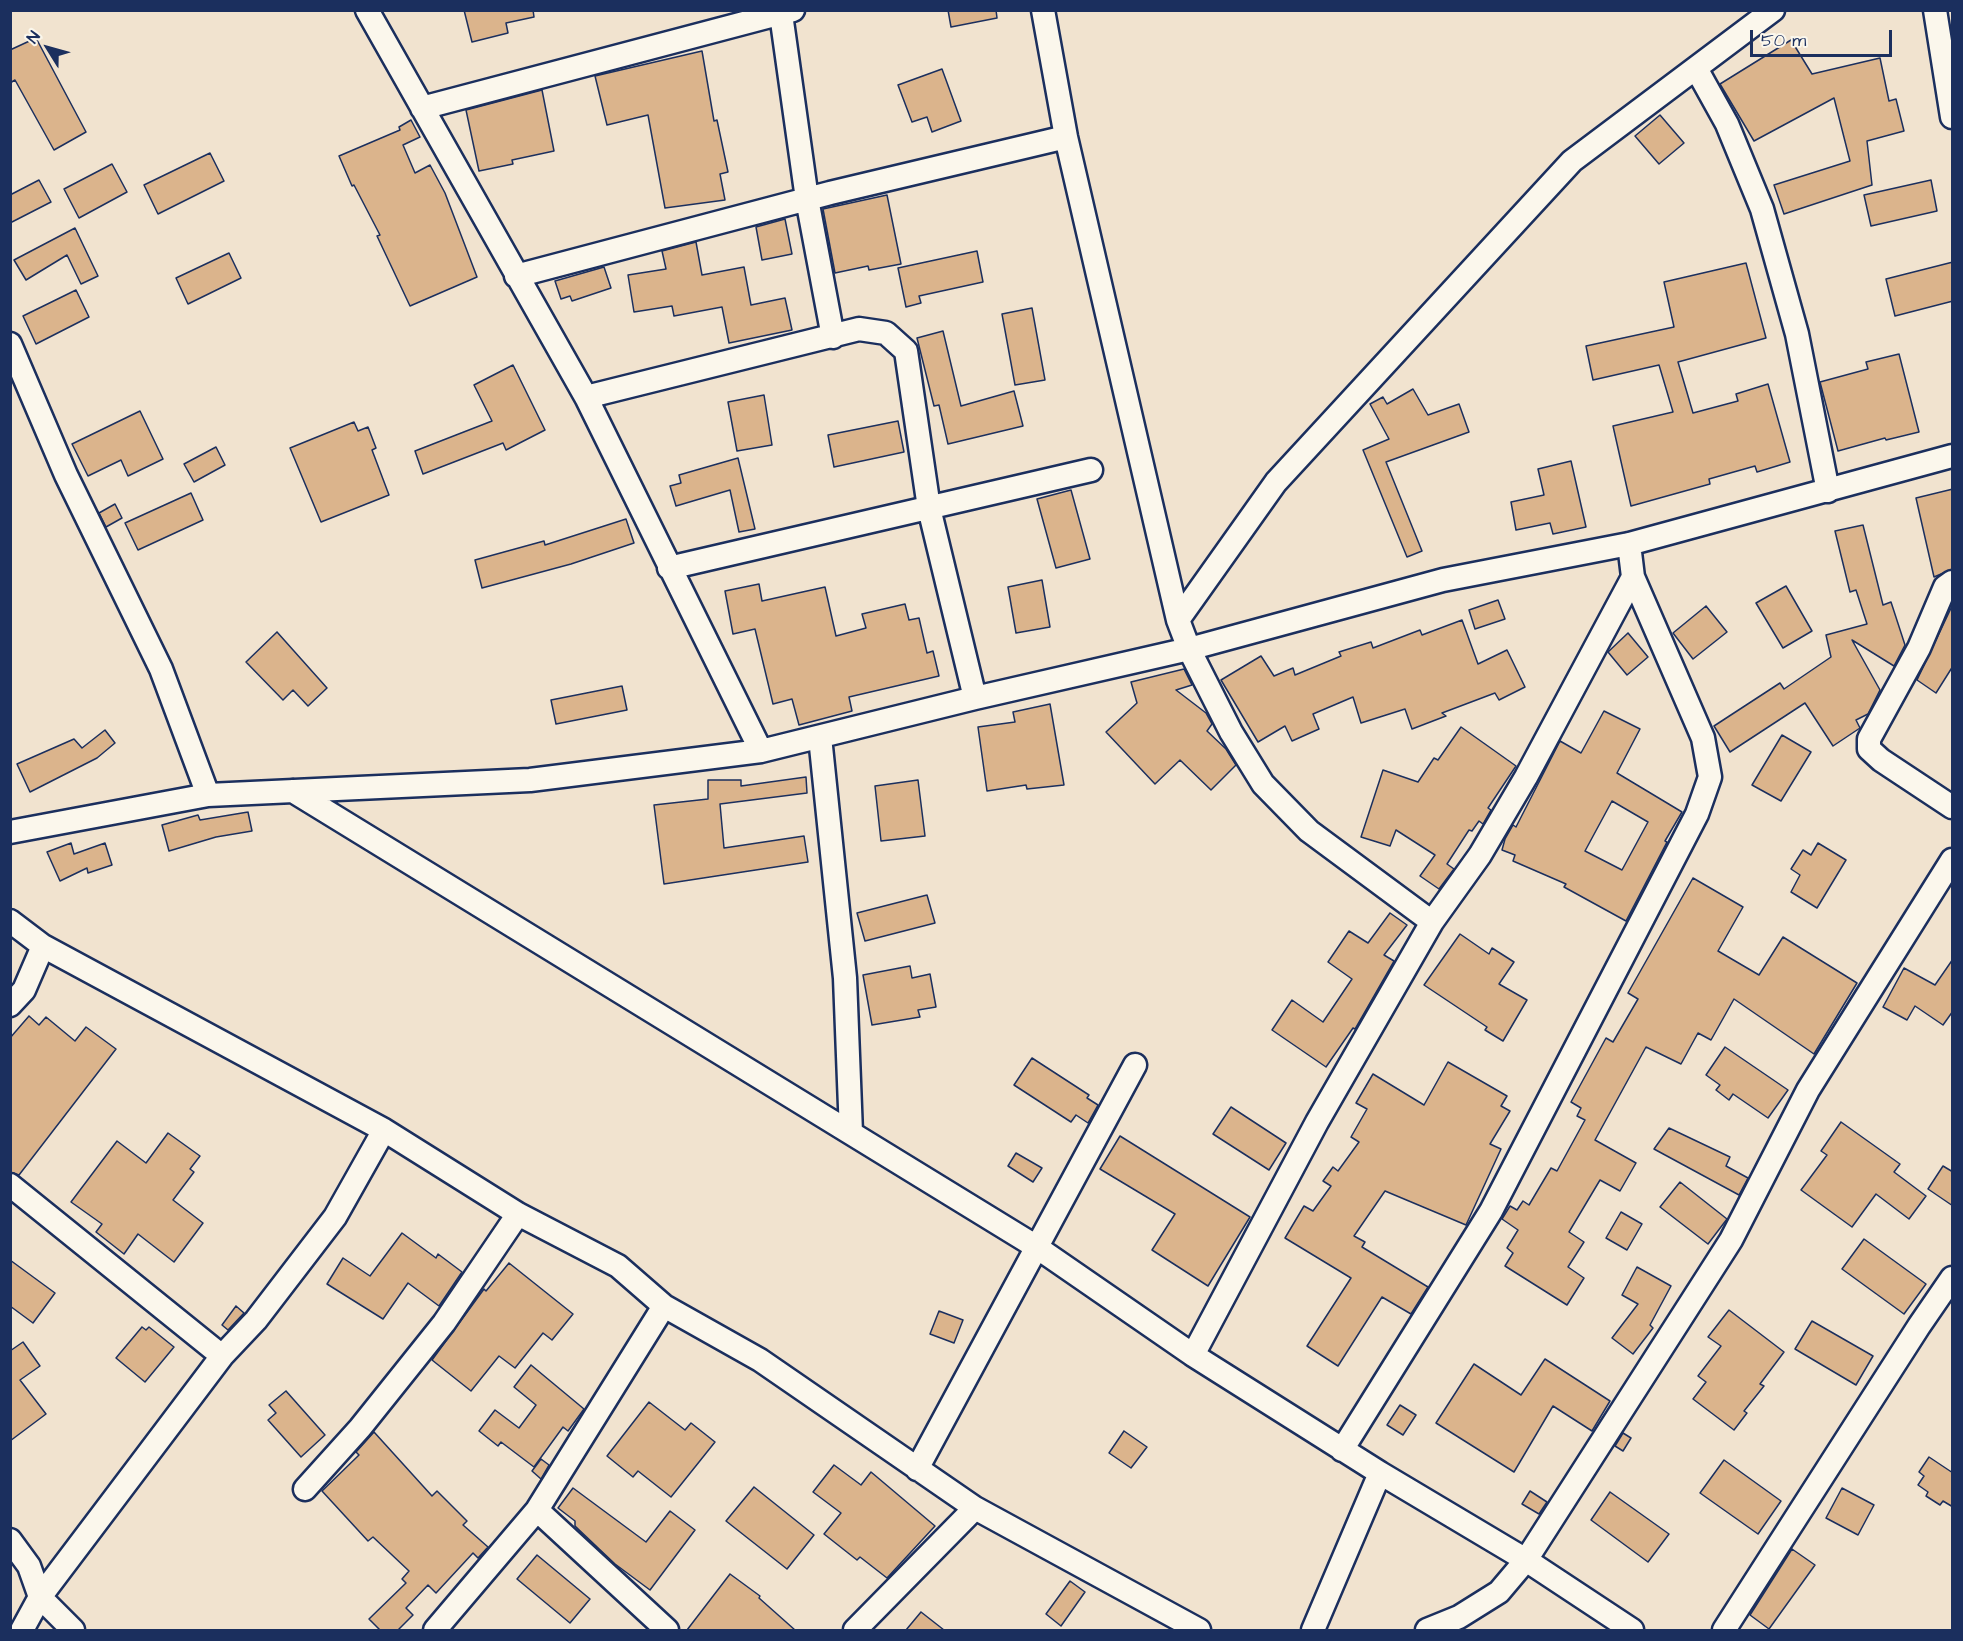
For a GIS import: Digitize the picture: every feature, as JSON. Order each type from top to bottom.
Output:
[{"type":"street","points":[[368,10],[586,397],[761,751]]},
{"type":"street","points":[[1043,10],[1066,137],[1178,620],[1189,649],[1231,732],[1263,784],[1309,831],[1432,922]]},
{"type":"street","points":[[1178,620],[1276,482],[1572,161],[1697,70],[1773,10]]},
{"type":"street","points":[[1935,10],[1953,117]]},
{"type":"street","points":[[422,108],[787,12],[807,199],[833,337]]},
{"type":"street","points":[[1697,70],[1727,124],[1762,209],[1797,334],[1828,490]]},
{"type":"street","points":[[516,276],[807,199],[1066,137]]},
{"type":"street","points":[[586,397],[859,329],[886,333],[906,351],[929,507],[975,698]]},
{"type":"street","points":[[10,344],[66,475],[161,669],[208,795]]},
{"type":"street","points":[[10,832],[208,795],[530,780],[761,751],[975,698],[1189,649],[1443,580],[1629,544],[1953,456]]},
{"type":"street","points":[[669,568],[1091,470]]},
{"type":"street","points":[[1342,1450],[1491,1211],[1696,814],[1710,777],[1703,738],[1633,577],[1629,544]]},
{"type":"street","points":[[1193,1355],[1317,1122],[1432,922],[1480,855],[1526,777],[1633,577]]},
{"type":"street","points":[[1953,582],[1945,587],[1919,648],[1869,739],[1869,749],[1881,760],[1953,807]]},
{"type":"street","points":[[820,737],[845,978],[851,1133]]},
{"type":"street","points":[[293,791],[1035,1246],[1193,1355],[1342,1450],[1526,1560],[1632,1630]]},
{"type":"street","points":[[1427,1630],[1459,1617],[1499,1592],[1526,1560],[1731,1240],[1808,1090],[1953,860]]},
{"type":"street","points":[[10,921],[43,946],[384,1130],[518,1214],[618,1266],[664,1306],[760,1360],[975,1508],[1199,1630]]},
{"type":"street","points":[[10,1005],[24,990],[43,946]]},
{"type":"street","points":[[917,1469],[1035,1246],[1135,1065]]},
{"type":"street","points":[[22,1630],[40,1597],[222,1356],[256,1320],[335,1217],[384,1130]]},
{"type":"street","points":[[10,1185],[222,1356]]},
{"type":"street","points":[[305,1489],[360,1428],[444,1323],[518,1214]]},
{"type":"street","points":[[1724,1630],[1919,1326],[1953,1278]]},
{"type":"street","points":[[435,1630],[537,1510],[664,1306]]},
{"type":"street","points":[[1313,1630],[1380,1473]]},
{"type":"street","points":[[855,1630],[975,1508]]},
{"type":"street","points":[[537,1510],[667,1630]]},
{"type":"street","points":[[10,1540],[29,1566],[40,1597],[74,1630]]},
{"type":"building","points":[[464,10],[533,10],[534,17],[506,23],[508,33],[472,42]]},
{"type":"building","points":[[948,10],[996,10],[997,18],[951,27]]},
{"type":"building","points":[[36,38],[86,132],[54,150],[15,80],[10,83],[10,50]]},
{"type":"building","points":[[1791,40],[1812,74],[1880,58],[1889,101],[1896,99],[1904,131],[1867,141],[1872,185],[1784,214],[1774,185],[1850,161],[1834,98],[1754,141],[1720,84]]},
{"type":"building","points":[[702,51],[714,121],[717,120],[728,172],[720,174],[725,200],[665,208],[648,115],[607,125],[595,76]]},
{"type":"building","points":[[942,69],[961,121],[932,132],[927,117],[912,122],[898,85]]},
{"type":"building","points":[[542,90],[554,151],[512,160],[513,164],[479,171],[466,110]]},
{"type":"building","points":[[1660,115],[1684,143],[1659,164],[1635,136]]},
{"type":"building","points":[[411,120],[420,137],[403,145],[415,173],[430,165],[445,193],[477,277],[410,306],[377,236],[380,235],[354,185],[352,186],[339,156],[400,130],[399,127]]},
{"type":"building","points":[[210,153],[224,181],[158,214],[144,185]]},
{"type":"building","points":[[112,164],[127,192],[79,218],[64,189]]},
{"type":"building","points":[[39,180],[51,202],[10,223],[10,195]]},
{"type":"building","points":[[1931,180],[1937,211],[1871,226],[1864,195]]},
{"type":"building","points":[[887,195],[901,264],[869,270],[868,266],[835,273],[823,209]]},
{"type":"building","points":[[785,219],[792,254],[762,260],[756,227]]},
{"type":"building","points":[[75,228],[98,276],[81,284],[67,255],[26,280],[14,260]]},
{"type":"building","points":[[696,242],[702,275],[744,267],[751,305],[785,298],[792,330],[729,343],[722,307],[674,316],[672,306],[634,312],[628,275],[666,269],[662,251]]},
{"type":"building","points":[[977,251],[983,282],[919,296],[921,303],[906,307],[898,268]]},
{"type":"building","points":[[229,253],[241,278],[188,304],[176,278]]},
{"type":"building","points":[[1953,262],[1953,301],[1895,316],[1886,279]]},
{"type":"building","points":[[1746,263],[1766,338],[1678,362],[1693,413],[1738,401],[1736,394],[1768,384],[1790,462],[1757,472],[1755,466],[1709,479],[1710,484],[1631,506],[1613,426],[1673,412],[1659,365],[1593,380],[1586,346],[1674,327],[1664,282]]},
{"type":"building","points":[[604,267],[611,288],[572,301],[570,296],[561,299],[555,281]]},
{"type":"building","points":[[76,290],[89,317],[36,344],[23,316]]},
{"type":"building","points":[[1032,308],[1045,380],[1015,385],[1002,314]]},
{"type":"building","points":[[943,331],[961,406],[1014,391],[1023,426],[948,444],[939,405],[934,406],[917,338]]},
{"type":"building","points":[[1899,354],[1919,432],[1886,440],[1885,438],[1838,451],[1820,382],[1868,369],[1866,362]]},
{"type":"building","points":[[513,365],[545,430],[506,450],[503,443],[423,474],[415,451],[492,421],[474,385]]},
{"type":"building","points":[[1413,389],[1428,415],[1459,404],[1469,432],[1386,462],[1422,551],[1407,557],[1363,450],[1389,439],[1370,404],[1383,397],[1387,404]]},
{"type":"building","points":[[764,395],[772,445],[737,451],[728,402]]},
{"type":"building","points":[[140,411],[163,459],[128,476],[121,460],[88,476],[72,444]]},
{"type":"building","points":[[898,421],[904,452],[834,467],[828,435]]},
{"type":"building","points":[[354,422],[358,431],[368,427],[376,448],[372,450],[389,495],[321,522],[290,448]]},
{"type":"building","points":[[216,447],[225,465],[194,482],[184,464]]},
{"type":"building","points":[[738,458],[755,529],[739,532],[730,490],[676,506],[670,486],[681,483],[679,475]]},
{"type":"building","points":[[1571,461],[1586,527],[1553,534],[1550,523],[1516,530],[1511,502],[1544,495],[1538,469]]},
{"type":"building","points":[[1953,489],[1953,569],[1934,577],[1916,498]]},
{"type":"building","points":[[1071,490],[1090,559],[1056,568],[1037,499]]},
{"type":"building","points":[[191,493],[203,520],[138,550],[125,523]]},
{"type":"building","points":[[115,504],[122,518],[106,527],[99,513]]},
{"type":"building","points":[[626,519],[634,543],[571,564],[482,588],[475,560],[544,541],[545,545]]},
{"type":"building","points":[[1863,525],[1883,605],[1891,602],[1905,645],[1894,666],[1852,640],[1880,690],[1868,714],[1856,720],[1860,728],[1833,746],[1805,703],[1730,752],[1714,726],[1780,683],[1784,689],[1831,657],[1826,635],[1867,624],[1856,590],[1850,592],[1835,531]]},
{"type":"building","points":[[1042,580],[1050,627],[1016,633],[1008,587]]},
{"type":"building","points":[[759,584],[762,601],[825,587],[836,636],[866,628],[862,614],[905,604],[909,620],[919,618],[927,653],[933,651],[939,676],[849,697],[852,711],[799,725],[792,699],[773,704],[755,629],[733,634],[725,591]]},
{"type":"building","points":[[1786,586],[1812,631],[1783,648],[1756,603]]},
{"type":"building","points":[[1498,600],[1505,619],[1475,629],[1469,610]]},
{"type":"building","points":[[1953,604],[1953,666],[1936,693],[1917,680]]},
{"type":"building","points":[[1706,606],[1727,632],[1693,659],[1673,633]]},
{"type":"building","points":[[1462,620],[1478,664],[1507,650],[1525,687],[1499,700],[1495,693],[1442,713],[1446,716],[1412,729],[1405,709],[1361,723],[1353,697],[1313,714],[1319,729],[1292,741],[1285,726],[1258,742],[1221,680],[1261,656],[1274,676],[1293,668],[1295,675],[1341,656],[1339,652],[1371,642],[1373,648],[1420,630],[1422,635]]},
{"type":"building","points":[[277,632],[327,688],[308,706],[293,690],[283,700],[246,662]]},
{"type":"building","points":[[1628,633],[1648,657],[1627,675],[1608,652]]},
{"type":"building","points":[[1184,669],[1192,685],[1176,690],[1206,713],[1212,724],[1207,731],[1226,749],[1236,765],[1211,790],[1180,760],[1155,784],[1106,732],[1137,703],[1131,682]]},
{"type":"building","points":[[622,686],[627,710],[556,724],[551,700]]},
{"type":"building","points":[[1050,704],[1064,785],[1027,789],[1026,785],[987,791],[978,727],[1015,722],[1013,712]]},
{"type":"building","points":[[1604,711],[1640,729],[1617,773],[1682,812],[1665,841],[1667,842],[1626,921],[1564,887],[1566,884],[1513,861],[1515,855],[1502,850],[1505,839],[1513,825],[1516,827],[1560,741],[1581,753]],"holes":[[[1612,801],[1648,822],[1622,870],[1585,851]]]},
{"type":"building","points":[[1461,727],[1516,766],[1488,808],[1491,810],[1483,824],[1479,821],[1472,831],[1469,830],[1447,864],[1454,869],[1439,889],[1420,876],[1435,855],[1396,830],[1390,846],[1361,837],[1383,770],[1418,782],[1434,758],[1438,760]]},
{"type":"building","points":[[105,730],[115,743],[97,758],[30,792],[17,764],[74,739],[82,748]]},
{"type":"building","points":[[1782,735],[1811,752],[1781,801],[1752,785]]},
{"type":"building","points":[[806,777],[807,793],[720,804],[724,848],[804,836],[808,862],[664,884],[654,805],[708,799],[708,780],[741,780],[741,786]]},
{"type":"building","points":[[918,780],[925,836],[881,841],[875,786]]},
{"type":"building","points":[[248,812],[252,831],[216,837],[169,851],[162,825],[198,815],[200,820]]},
{"type":"building","points":[[71,843],[74,854],[105,843],[112,865],[88,873],[87,868],[60,881],[47,852]]},
{"type":"building","points":[[1818,843],[1846,860],[1817,908],[1791,892],[1800,875],[1791,869],[1803,850],[1811,855]]},
{"type":"building","points":[[1693,878],[1743,907],[1718,951],[1759,975],[1783,937],[1857,983],[1814,1054],[1734,999],[1711,1040],[1698,1033],[1681,1064],[1646,1047],[1595,1140],[1636,1163],[1620,1191],[1600,1180],[1569,1232],[1584,1242],[1568,1267],[1584,1278],[1567,1305],[1505,1266],[1513,1253],[1507,1248],[1518,1230],[1502,1219],[1510,1206],[1517,1210],[1523,1201],[1529,1205],[1551,1168],[1557,1171],[1585,1120],[1577,1116],[1581,1108],[1571,1102],[1606,1038],[1613,1042],[1638,999],[1628,993]]},
{"type":"building","points":[[927,895],[935,923],[865,941],[857,913]]},
{"type":"building","points":[[1390,913],[1407,925],[1384,955],[1394,961],[1355,1029],[1353,1028],[1326,1067],[1272,1030],[1292,1000],[1323,1022],[1352,979],[1328,962],[1349,931],[1368,943]]},
{"type":"building","points":[[1460,934],[1489,954],[1492,948],[1514,962],[1499,984],[1527,1000],[1503,1041],[1485,1030],[1487,1027],[1424,985]]},
{"type":"building","points":[[1953,959],[1953,1011],[1943,1025],[1915,1006],[1907,1020],[1883,1007],[1904,968],[1935,985]]},
{"type":"building","points":[[910,966],[912,978],[930,974],[936,1007],[918,1010],[920,1017],[872,1025],[863,975]]},
{"type":"building","points":[[29,1016],[39,1025],[46,1017],[75,1041],[86,1027],[116,1049],[19,1175],[10,1172],[10,1038]]},
{"type":"building","points":[[1725,1047],[1788,1090],[1768,1118],[1733,1094],[1729,1100],[1716,1090],[1720,1085],[1706,1075]]},
{"type":"building","points":[[1032,1058],[1089,1095],[1087,1098],[1098,1105],[1088,1123],[1076,1115],[1071,1122],[1014,1085]]},
{"type":"building","points":[[1448,1062],[1507,1096],[1501,1106],[1510,1111],[1490,1144],[1501,1149],[1466,1225],[1385,1191],[1354,1236],[1365,1242],[1362,1247],[1428,1287],[1411,1314],[1382,1297],[1338,1366],[1307,1346],[1351,1278],[1285,1238],[1304,1206],[1313,1211],[1331,1186],[1323,1181],[1333,1167],[1338,1171],[1359,1142],[1351,1137],[1367,1109],[1356,1103],[1373,1074],[1424,1105]]},
{"type":"building","points":[[1231,1107],[1286,1143],[1269,1170],[1213,1134]]},
{"type":"building","points":[[1841,1122],[1900,1164],[1894,1172],[1926,1196],[1909,1219],[1876,1194],[1852,1227],[1801,1190],[1827,1155],[1821,1151]]},
{"type":"building","points":[[1669,1128],[1730,1157],[1726,1166],[1748,1178],[1739,1195],[1654,1149]]},
{"type":"building","points":[[168,1133],[200,1156],[190,1169],[194,1172],[173,1200],[203,1223],[174,1262],[138,1234],[124,1254],[96,1232],[102,1224],[71,1202],[117,1141],[146,1163]]},
{"type":"building","points":[[1120,1136],[1250,1217],[1208,1286],[1152,1250],[1175,1214],[1100,1169]]},
{"type":"building","points":[[1016,1153],[1042,1168],[1033,1182],[1008,1166]]},
{"type":"building","points":[[1943,1166],[1953,1172],[1953,1206],[1928,1189]]},
{"type":"building","points":[[1680,1182],[1727,1219],[1708,1244],[1660,1207]]},
{"type":"building","points":[[1621,1212],[1642,1224],[1627,1250],[1606,1238]]},
{"type":"building","points":[[402,1233],[436,1258],[438,1254],[462,1272],[439,1306],[408,1283],[383,1319],[327,1284],[343,1258],[370,1276]]},
{"type":"building","points":[[1864,1239],[1926,1284],[1904,1314],[1842,1269]]},
{"type":"building","points":[[10,1260],[55,1293],[33,1323],[10,1306]]},
{"type":"building","points":[[509,1263],[573,1314],[552,1340],[543,1333],[515,1368],[499,1356],[471,1391],[432,1360],[484,1289],[486,1291]]},
{"type":"building","points":[[1637,1267],[1671,1286],[1650,1325],[1653,1328],[1633,1354],[1612,1338],[1638,1304],[1622,1295]]},
{"type":"building","points":[[236,1306],[244,1313],[228,1330],[222,1325]]},
{"type":"building","points":[[1729,1310],[1784,1352],[1760,1384],[1764,1386],[1744,1411],[1747,1413],[1734,1430],[1693,1399],[1706,1382],[1698,1376],[1721,1346],[1708,1337]]},
{"type":"building","points":[[939,1311],[963,1320],[954,1343],[930,1334]]},
{"type":"building","points":[[1812,1321],[1873,1356],[1856,1385],[1795,1349]]},
{"type":"building","points":[[142,1327],[146,1330],[149,1327],[174,1347],[145,1382],[116,1358]]},
{"type":"building","points":[[23,1342],[40,1366],[20,1380],[46,1414],[10,1441],[10,1351]]},
{"type":"building","points":[[1545,1359],[1610,1401],[1592,1431],[1553,1406],[1514,1472],[1436,1423],[1474,1364],[1521,1395]]},
{"type":"building","points":[[531,1365],[584,1409],[568,1431],[563,1427],[534,1467],[501,1442],[498,1446],[479,1431],[495,1410],[519,1428],[536,1405],[514,1387]]},
{"type":"building","points":[[286,1391],[325,1435],[301,1457],[268,1420],[276,1413],[269,1405]]},
{"type":"building","points":[[649,1402],[685,1430],[691,1423],[715,1442],[671,1497],[638,1471],[633,1477],[607,1456]]},
{"type":"building","points":[[1400,1405],[1416,1415],[1403,1435],[1387,1425]]},
{"type":"building","points":[[1124,1431],[1147,1447],[1131,1468],[1109,1453]]},
{"type":"building","points":[[374,1432],[432,1496],[437,1491],[467,1521],[463,1525],[488,1547],[478,1558],[473,1553],[436,1593],[428,1585],[406,1608],[413,1615],[398,1630],[380,1630],[369,1619],[406,1583],[402,1579],[409,1571],[373,1537],[368,1541],[322,1491],[359,1455],[356,1452]]},
{"type":"building","points":[[1623,1433],[1631,1438],[1623,1451],[1615,1446]]},
{"type":"building","points":[[1929,1457],[1953,1473],[1953,1507],[1943,1501],[1940,1505],[1926,1496],[1928,1492],[1918,1485],[1924,1476],[1919,1472]]},
{"type":"building","points":[[541,1459],[549,1465],[541,1479],[532,1471]]},
{"type":"building","points":[[1724,1460],[1781,1501],[1758,1534],[1700,1493]]},
{"type":"building","points":[[834,1465],[861,1485],[871,1472],[935,1526],[887,1578],[860,1557],[857,1560],[824,1534],[841,1513],[813,1492]]},
{"type":"building","points":[[754,1487],[814,1535],[787,1569],[726,1521]]},
{"type":"building","points":[[573,1488],[646,1542],[670,1511],[695,1530],[650,1590],[615,1564],[575,1526],[575,1521],[558,1508]]},
{"type":"building","points":[[1842,1488],[1874,1505],[1858,1535],[1826,1518]]},
{"type":"building","points":[[1530,1491],[1547,1502],[1539,1514],[1522,1504]]},
{"type":"building","points":[[1610,1492],[1669,1534],[1648,1562],[1591,1520]]},
{"type":"building","points":[[1792,1549],[1815,1565],[1769,1629],[1750,1615]]},
{"type":"building","points":[[537,1555],[590,1599],[570,1623],[517,1579]]},
{"type":"building","points":[[730,1574],[760,1596],[759,1598],[795,1630],[687,1630]]},
{"type":"building","points":[[1070,1581],[1085,1592],[1061,1626],[1046,1614]]},
{"type":"building","points":[[921,1612],[944,1630],[906,1630]]}]
